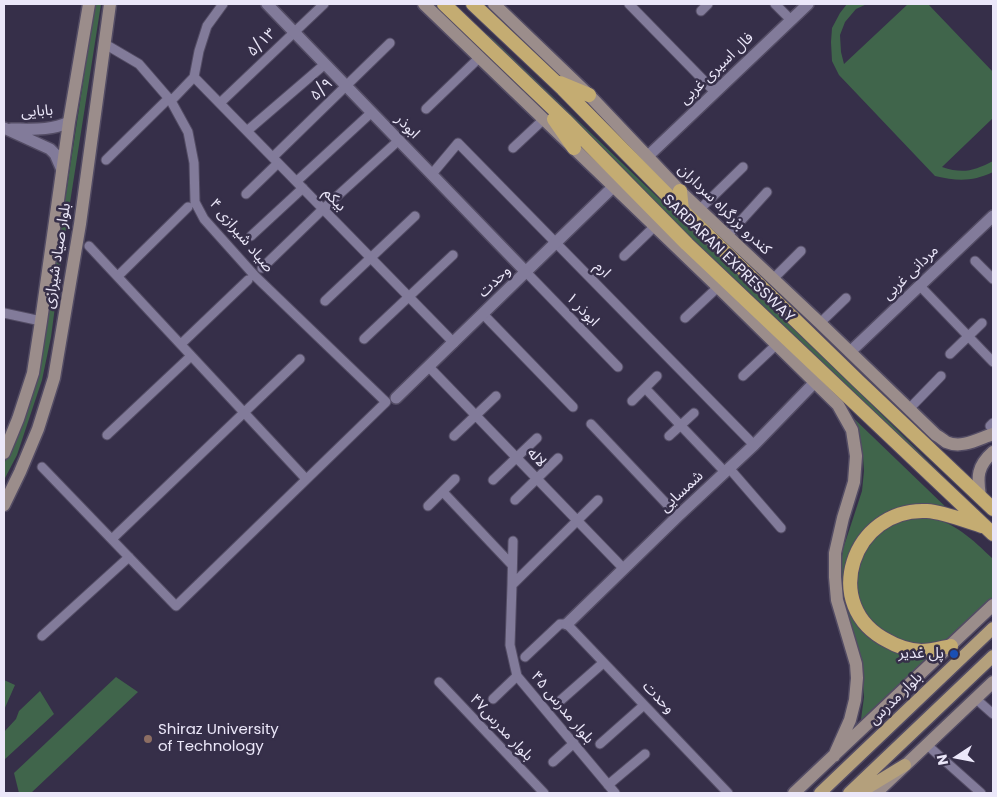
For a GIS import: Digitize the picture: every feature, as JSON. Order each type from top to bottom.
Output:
[{"type":"highway","name":"SARDARAN EXPRESSWAY","points":[[444,4],[539,95],[687,244],[990,531]]},
{"type":"highway","name":"SARDARAN EXPRESSWAY","points":[[473,4],[693,212],[858,381],[993,509]]},
{"type":"highway","points":[[488,4],[501,30]]},
{"type":"highway","points":[[553,80],[589,95]]},
{"type":"highway","points":[[539,95],[574,148]]},
{"type":"highway","points":[[680,192],[693,212]]},
{"type":"highway","points":[[651,222],[687,244]]},
{"type":"highway","points":[[951,646],[921,651],[901,647],[877,636],[862,621],[850,592],[853,561],[857,550],[874,528],[893,517],[903,514],[927,511],[964,520],[990,531]]},
{"type":"main road","name":"بلوار صیاد شیرازی","points":[[4,453],[18,419],[33,373],[69,122],[89,4]]},
{"type":"main road","name":"بلوار صیاد شیرازی","points":[[4,505],[38,429],[54,378],[79,233],[110,4]]},
{"type":"main road","points":[[424,4],[816,381],[843,413],[852,430],[856,456],[854,482],[835,553],[835,577],[837,600],[856,664],[857,678],[855,700],[850,720],[834,756]]},
{"type":"main road","name":"کندرو بزرگراه سرداران","points":[[494,4],[589,95],[680,192]]},
{"type":"main road","name":"کندرو بزرگراه سرداران","points":[[693,212],[728,235],[936,435],[946,442],[957,445],[968,444],[992,428]]},
{"type":"main road","points":[[980,496],[977,478],[980,467],[993,452]]},
{"type":"main road","points":[[794,793],[993,605]]},
{"type":"main road","name":"بلوار مدرس","points":[[820,793],[993,628]]},
{"type":"main road","points":[[849,793],[993,656]]},
{"type":"main road","points":[[876,793],[993,682]]},
{"type":"main road","points":[[859,793],[905,765]]},
{"type":"street","points":[[106,160],[194,77],[199,51],[207,26],[223,4]]},
{"type":"street","name":"ابوذر","points":[[267,4],[526,272]]},
{"type":"street","name":"۵/۱۳","points":[[220,103],[324,4]]},
{"type":"street","points":[[630,4],[715,92]]},
{"type":"street","points":[[701,11],[708,4]]},
{"type":"street","points":[[775,4],[791,20]]},
{"type":"street","name":"فال اسیری غربی","points":[[647,157],[808,4]]},
{"type":"street","name":"۵/۹","points":[[246,194],[346,85],[390,43]]},
{"type":"street","name":"صیاد شیرازی ۴","points":[[105,44],[139,64],[170,100],[188,132],[194,163],[195,202],[204,218],[255,276],[391,400]]},
{"type":"street","points":[[426,109],[480,57]]},
{"type":"street","points":[[247,131],[325,64]]},
{"type":"street","name":"بیکم","points":[[194,77],[454,342]]},
{"type":"street","points":[[251,236],[372,112]]},
{"type":"street","points":[[513,148],[544,119]]},
{"type":"street","name":"بابایی","points":[[5,128],[52,128],[69,122]]},
{"type":"street","name":"بابایی","points":[[5,128],[50,149],[55,154],[62,170]]},
{"type":"street","points":[[262,268],[399,140]]},
{"type":"street","name":"ارم","points":[[432,174],[458,143],[754,445]]},
{"type":"street","points":[[693,212],[743,167]]},
{"type":"street","name":"وحدت","points":[[391,400],[429,367],[614,186]]},
{"type":"street","points":[[728,235],[767,192]]},
{"type":"street","points":[[118,276],[188,207]]},
{"type":"street","points":[[326,301],[414,216]]},
{"type":"street","name":"مردانی غربی","points":[[850,352],[993,216]]},
{"type":"street","points":[[624,256],[651,222]]},
{"type":"street","points":[[89,246],[306,479]]},
{"type":"street","points":[[773,279],[800,251]]},
{"type":"street","points":[[364,339],[452,255]]},
{"type":"street","points":[[976,261],[993,279]]},
{"type":"street","name":"ابوذر ۱","points":[[526,272],[618,367]]},
{"type":"street","points":[[181,344],[248,280]]},
{"type":"street","points":[[685,318],[718,286]]},
{"type":"street","points":[[920,286],[993,362]]},
{"type":"street","points":[[820,322],[846,298]]},
{"type":"street","points":[[4,313],[41,321]]},
{"type":"street","points":[[483,314],[573,407]]},
{"type":"street","points":[[950,354],[982,323]]},
{"type":"street","points":[[743,376],[777,344]]},
{"type":"street","points":[[107,435],[191,356]]},
{"type":"street","points":[[112,539],[300,359]]},
{"type":"street","name":"لاله","points":[[429,367],[624,569]]},
{"type":"street","points":[[632,401],[657,376]]},
{"type":"street","points":[[909,409],[941,376]]},
{"type":"street","name":"شمسایی","points":[[567,624],[754,445],[816,381]]},
{"type":"street","points":[[645,388],[727,470],[781,528]]},
{"type":"street","points":[[454,436],[496,396]]},
{"type":"street","points":[[42,467],[176,606],[306,479],[391,400]]},
{"type":"street","points":[[669,436],[694,414]]},
{"type":"street","points":[[591,424],[678,516]]},
{"type":"street","points":[[494,480],[538,438]]},
{"type":"street","points":[[515,500],[558,458]]},
{"type":"street","points":[[428,506],[456,479]]},
{"type":"street","points":[[443,492],[512,565]]},
{"type":"street","points":[[512,586],[598,500]]},
{"type":"street","name":"۴۵ بلوار مدرس","points":[[513,541],[510,645],[517,676],[615,793]]},
{"type":"street","points":[[42,636],[129,557]]},
{"type":"street","points":[[525,656],[560,624],[567,624]]},
{"type":"street","name":"وحدت","points":[[567,624],[728,793]]},
{"type":"street","points":[[561,700],[603,663]]},
{"type":"street","points":[[493,699],[517,676]]},
{"type":"street","name":"بلوار مدرس۴۷","points":[[439,682],[544,793]]},
{"type":"street","points":[[975,698],[993,714]]},
{"type":"street","points":[[600,744],[644,705]]},
{"type":"street","points":[[553,762],[574,743]]},
{"type":"street","points":[[926,744],[981,793]]},
{"type":"street","points":[[608,785],[645,754]]},
{"type":"green space","points":[[95,4],[101,4],[51,337],[42,380],[17,455],[4,480],[4,464],[23,419],[45,331]]},
{"type":"green space","points":[[448,4],[454,4],[494,40],[840,373],[993,526],[919,457]]},
{"type":"green space","points":[[847,4],[867,4],[856,9],[845,22],[840,35],[844,64],[908,4],[928,4],[993,72],[993,118],[942,167],[962,171],[980,167],[993,161],[993,172],[978,178],[964,180],[935,176],[839,75],[832,61],[832,28]]},
{"type":"green space","points":[[845,410],[952,513],[884,517],[869,525],[857,540],[846,577],[871,637],[881,645],[905,656],[935,656],[860,727],[864,697],[862,676],[841,594],[841,564],[843,549],[862,491],[864,471],[859,441]]},
{"type":"green space","points":[[925,516],[945,522],[962,532],[993,559],[993,603],[947,641],[927,645],[903,643],[877,628],[861,607],[857,588],[858,564],[866,547],[883,529],[901,520]]},
{"type":"green space","points":[[116,677],[138,692],[31,793],[19,793],[14,773]]},
{"type":"green space","points":[[4,680],[15,685],[4,710]]},
{"type":"green space","points":[[40,691],[54,714],[4,760],[4,732],[16,719],[19,711]]},
{"type":"place","name":"پل غدیر","points":[[954,654]]},
{"type":"place","name":"Shiraz University of Technology","points":[[148,739]]}]
